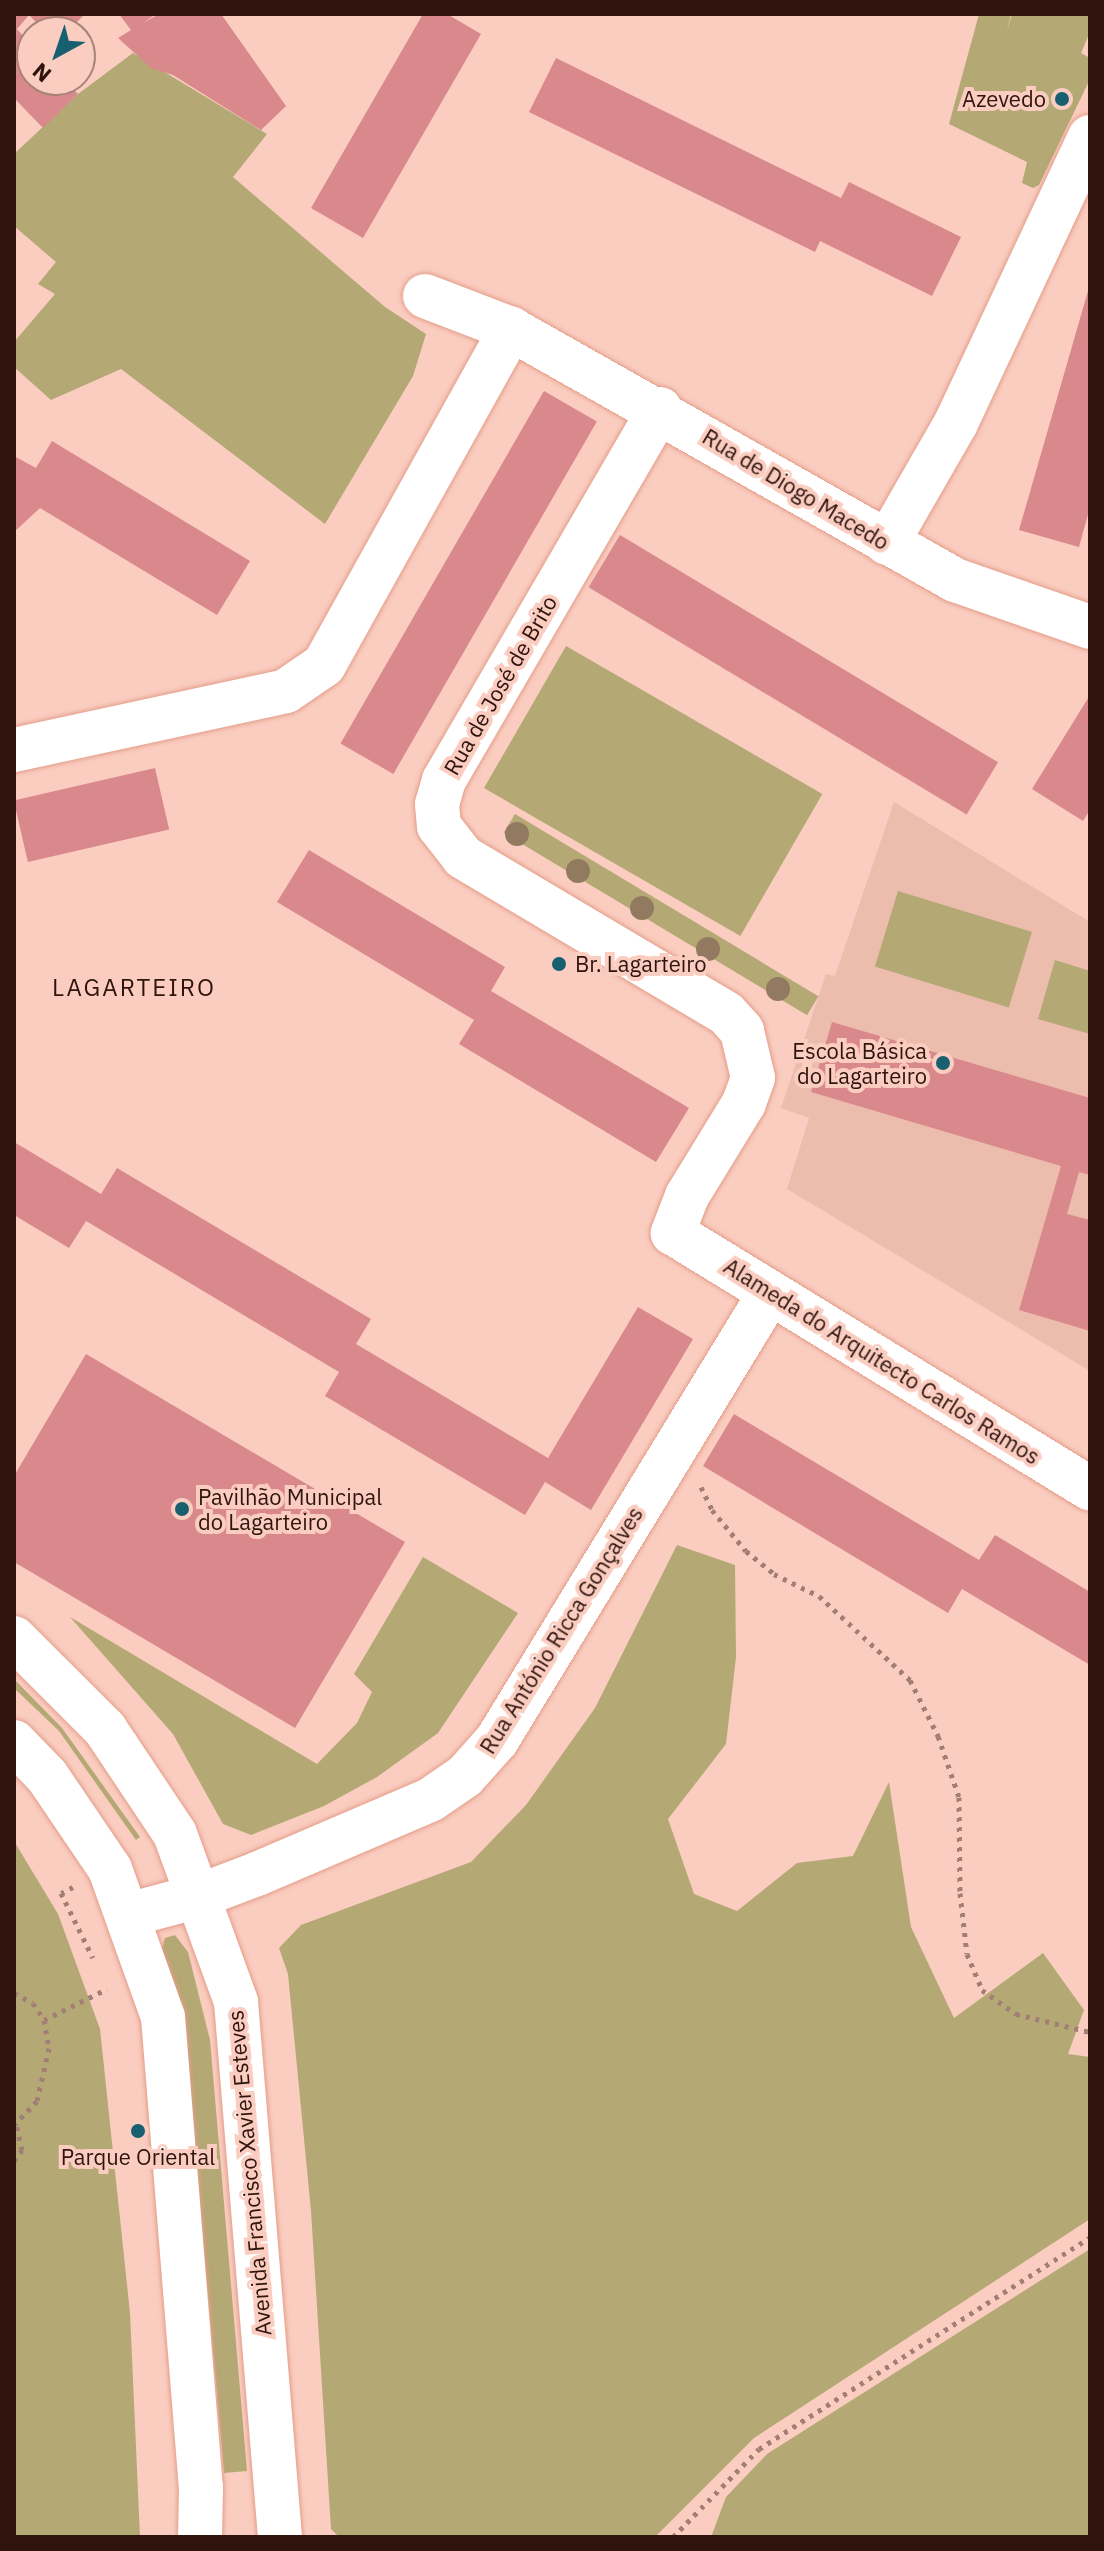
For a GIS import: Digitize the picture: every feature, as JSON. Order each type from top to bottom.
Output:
[{"type":"street","points":[[887,543],[956,423],[1090,137]]},
{"type":"street","name":"Rua de Diogo Macedo","points":[[425,296],[511,329],[660,409],[955,580],[1090,627]]},
{"type":"street","points":[[14,750],[286,691],[324,665],[511,329]]},
{"type":"street","name":"Rua de José de Brito","points":[[660,409],[444,780],[437,804],[439,826],[463,857],[726,1013],[742,1031],[753,1078],[687,1196],[673,1233]]},
{"type":"street","name":"Alameda do Arquitecto Carlos Ramos","points":[[673,1233],[1090,1489]]},
{"type":"street","name":"Rua António Ricca Gonçalves","points":[[128,1915],[199,1896],[430,1800],[465,1776],[497,1740],[770,1293]]},
{"type":"street","name":"Avenida Francisco Xavier Esteves","points":[[14,1638],[105,1729],[175,1834],[236,2002],[280,2537]]},
{"type":"street","points":[[14,1742],[47,1776],[110,1869],[163,2017],[201,2487],[200,2537]]},
{"type":"path","points":[[677,1446],[712,1510],[746,1551],[774,1574],[819,1596],[910,1680],[938,1736],[959,1797],[960,1893],[967,1954],[982,1990],[1016,2014],[1090,2032]]},
{"type":"path","points":[[94,1961],[61,1893],[110,1869]]},
{"type":"path","points":[[44,2020],[108,1989],[101,1975]]},
{"type":"path","points":[[14,1993],[33,2003],[44,2020],[49,2048],[37,2101],[15,2125],[22,2150],[14,2161]]},
{"type":"path","points":[[673,2537],[759,2449],[1090,2237]]},
{"type":"shaded area","points":[[979,14],[1011,14],[1007,31],[1012,14],[1090,14],[1090,32],[1081,53],[1090,58],[1090,79],[1039,185],[1033,188],[1022,183],[1027,162],[949,124]]},
{"type":"shaded area","points":[[133,53],[267,134],[233,177],[385,307],[426,334],[413,376],[325,524],[121,369],[51,400],[14,367],[14,342],[55,294],[38,284],[56,262],[14,226],[14,154],[76,96],[96,96],[96,81]]},
{"type":"shaded area","points":[[566,646],[822,794],[740,936],[484,788]]},
{"type":"shaded area","name":"Escola Básica do Lagarteiro","points":[[894,802],[1090,922],[1090,1371],[787,1189],[809,1118],[781,1108],[826,974],[835,976]]},
{"type":"shaded area","points":[[515,814],[818,996],[807,1015],[504,833]]},
{"type":"shaded area","points":[[898,891],[1032,932],[1009,1007],[875,967]]},
{"type":"shaded area","points":[[1055,960],[1090,971],[1090,1034],[1038,1019]]},
{"type":"shaded area","points":[[677,1545],[735,1565],[736,1657],[726,1744],[668,1819],[694,1894],[737,1911],[797,1863],[853,1856],[889,1782],[911,1927],[954,2018],[1043,1953],[1084,2010],[1068,2054],[1090,2057],[1090,2219],[754,2438],[655,2537],[339,2537],[331,2529],[311,2211],[288,1974],[279,1948],[301,1925],[471,1862],[526,1805],[595,1708]]},
{"type":"shaded area","points":[[423,1557],[518,1613],[438,1733],[377,1777],[324,1806],[251,1835],[223,1824],[173,1734],[70,1617],[317,1764],[357,1723],[372,1692],[354,1674]]},
{"type":"shaded area","points":[[14,1679],[62,1728],[140,1837],[136,1840],[59,1731],[14,1688]]},
{"type":"shaded area","points":[[14,1841],[58,1914],[100,2029],[130,2313],[140,2537],[14,2537]]},
{"type":"shaded area","points":[[175,1935],[188,1952],[210,2040],[247,2471],[224,2473],[185,2037],[162,1948],[165,1938]]},
{"type":"shaded area","points":[[1090,2249],[1090,2537],[711,2537],[726,2497],[767,2454]]},
{"type":"building","points":[[14,14],[85,14],[16,16],[16,96],[76,96],[43,128],[14,98]]},
{"type":"building","points":[[119,14],[156,14],[143,23],[159,14],[221,14],[286,106],[261,130],[173,75],[151,68],[118,38],[131,30]]},
{"type":"building","points":[[423,14],[447,14],[481,34],[363,238],[311,208]]},
{"type":"building","points":[[556,58],[841,198],[849,182],[961,237],[932,296],[820,241],[815,252],[529,112]]},
{"type":"building","points":[[1090,284],[1090,507],[1079,547],[1019,530]]},
{"type":"building","points":[[544,391],[597,422],[393,774],[341,743]]},
{"type":"building","points":[[52,441],[250,561],[217,615],[40,508],[14,532],[14,456],[36,468]]},
{"type":"building","points":[[620,535],[998,762],[967,814],[589,587]]},
{"type":"building","points":[[1090,695],[1090,810],[1083,821],[1032,789]]},
{"type":"building","points":[[155,768],[169,829],[28,862],[14,801]]},
{"type":"building","points":[[309,850],[505,967],[491,991],[689,1108],[656,1162],[459,1044],[474,1020],[277,902]]},
{"type":"building","points":[[832,1022],[1090,1098],[1090,1175],[1079,1172],[1067,1214],[1090,1220],[1090,1331],[1019,1310],[1061,1166],[811,1092]]},
{"type":"building","points":[[14,1142],[101,1194],[117,1168],[371,1319],[356,1344],[548,1458],[638,1307],[693,1339],[591,1510],[545,1482],[525,1515],[325,1396],[339,1372],[86,1221],[69,1248],[14,1215]]},
{"type":"building","name":"Pavilhão Municipal do Lagarteiro","points":[[86,1354],[405,1542],[295,1728],[14,1562],[14,1476]]},
{"type":"building","points":[[734,1414],[979,1560],[995,1535],[1090,1592],[1090,1665],[962,1589],[948,1613],[703,1466]]},
{"type":"place","name":"Azevedo","points":[[1062,99]]},
{"type":"place","name":"Br. Lagarteiro","points":[[559,964]]},
{"type":"place","name":"Escola Básica do Lagarteiro","points":[[943,1063]]},
{"type":"place","name":"Pavilhão Municipal do Lagarteiro","points":[[182,1509]]},
{"type":"place","name":"Parque Oriental","points":[[138,2131]]},
{"type":"district","name":"LAGARTEIRO","points":[[134,988]]}]
